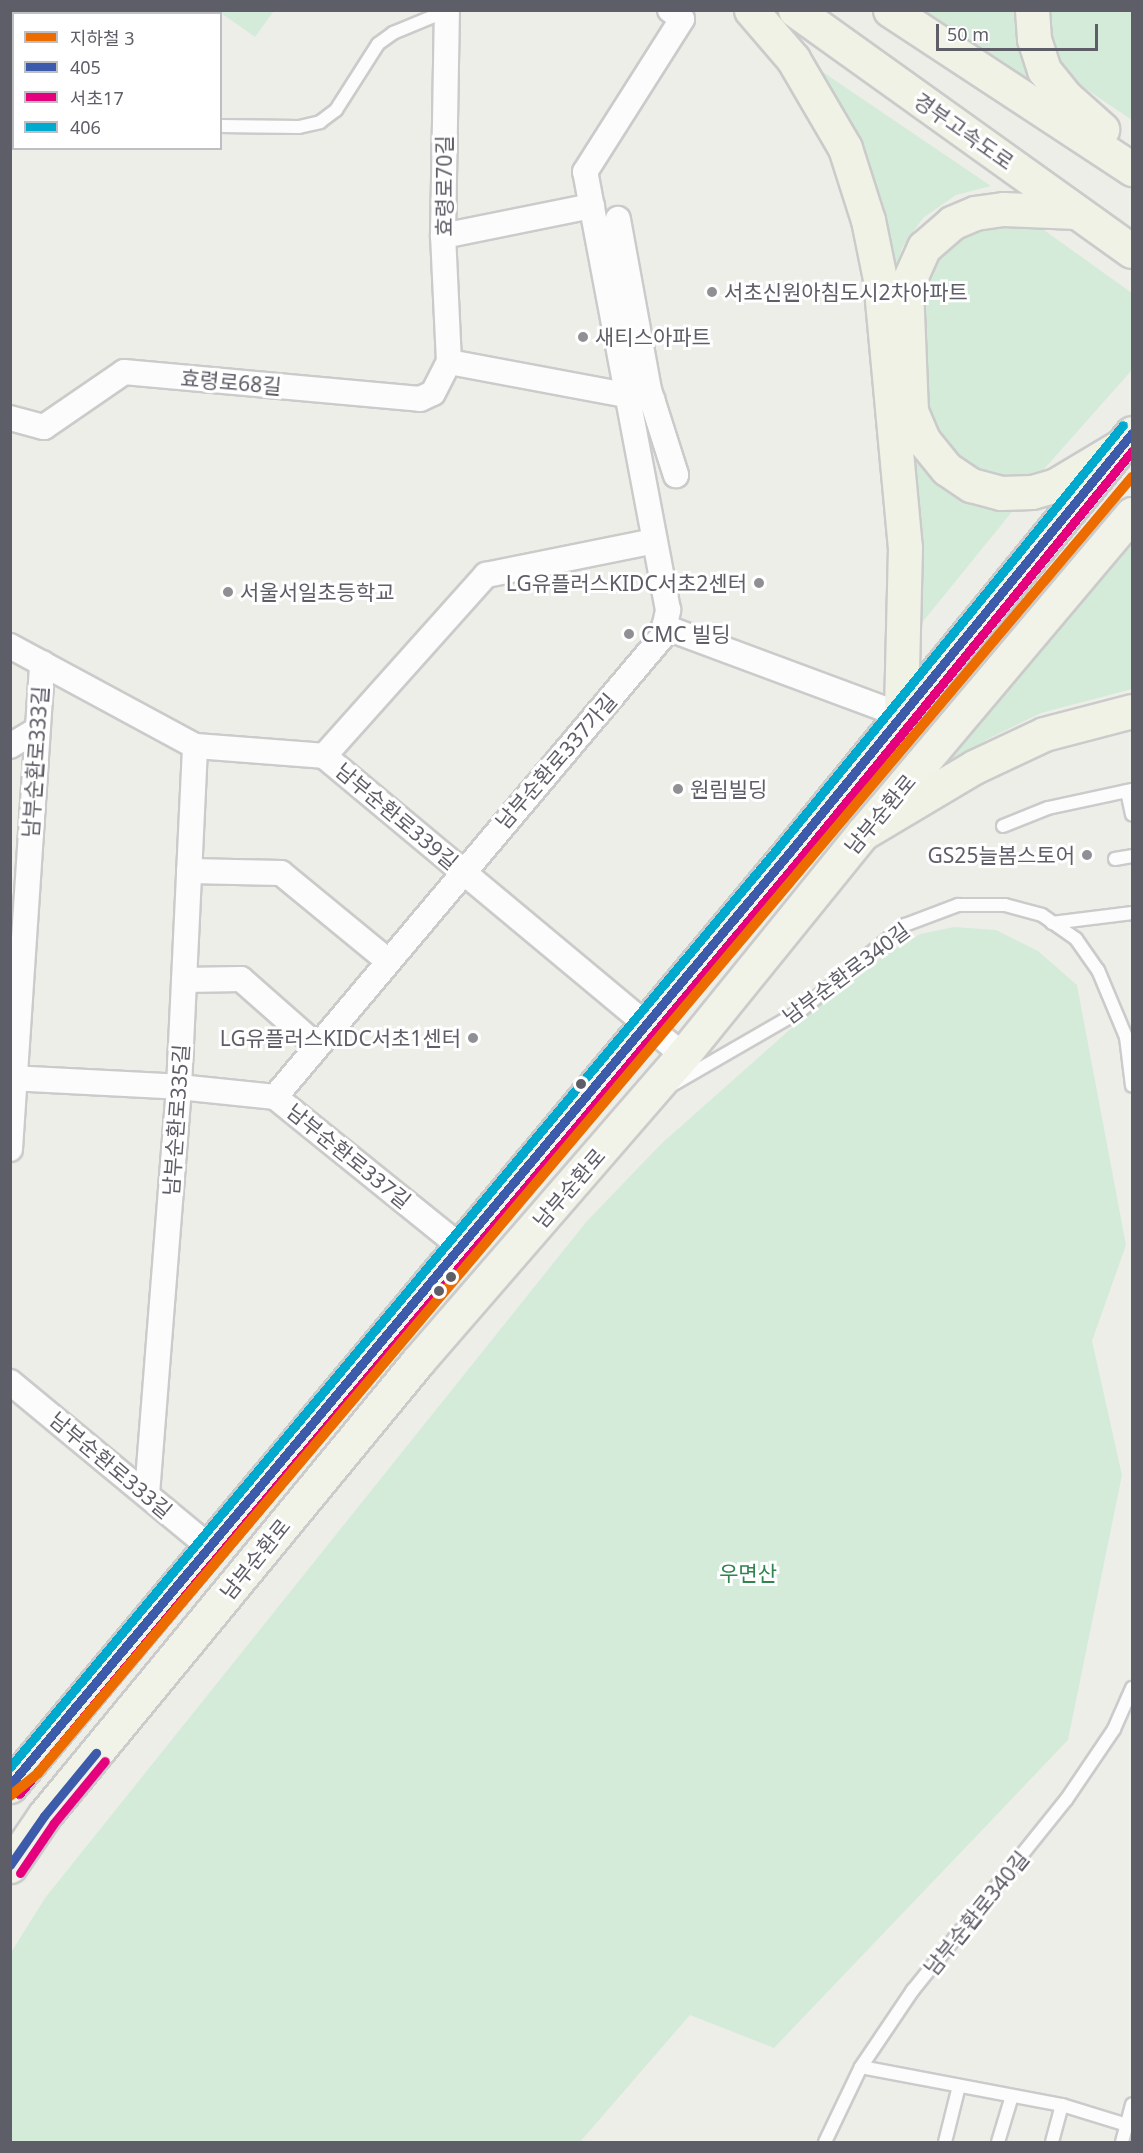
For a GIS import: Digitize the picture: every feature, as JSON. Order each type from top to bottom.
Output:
[{"type":"highway","points":[[751,10],[794,59],[845,148],[868,220],[880,279],[905,548],[901,715]]},
{"type":"highway","name":"경부고속도로","points":[[795,10],[1132,251]]},
{"type":"highway","points":[[890,10],[1132,169]]},
{"type":"highway","points":[[1032,10],[1038,55],[1052,82],[1132,156]]},
{"type":"highway","points":[[1077,212],[1003,209],[975,213],[952,223],[924,247],[912,266],[906,287],[911,411],[924,441],[942,464],[971,485],[993,492],[1016,494],[1047,489],[1074,477],[1127,439]]},
{"type":"highway","points":[[863,833],[974,767],[1044,734],[1132,711]]},
{"type":"main road","name":"남부순환로","points":[[10,1786],[648,1023],[1127,439]]},
{"type":"main road","name":"남부순환로","points":[[10,1866],[44,1816],[419,1360],[683,1055],[863,833],[1132,514]]},
{"type":"street","name":"효령로70길","points":[[447,11],[443,236],[449,362]]},
{"type":"street","name":"남부순환로337가길","points":[[275,1097],[462,870],[662,637],[668,610],[585,172],[676,15]]},
{"type":"street","points":[[443,236],[592,206]]},
{"type":"street","points":[[449,362],[652,400],[674,470],[649,390],[618,219]]},
{"type":"street","name":"효령로68길","points":[[10,418],[44,427],[124,372],[420,399],[433,393],[443,381],[449,362]]},
{"type":"street","points":[[324,756],[486,575],[655,541]]},
{"type":"street","points":[[664,627],[901,715]]},
{"type":"street","name":"남부순환로339길","points":[[10,646],[195,746],[324,756],[648,1023],[683,1055]]},
{"type":"street","name":"남부순환로333길","points":[[10,1149],[42,663]]},
{"type":"street","points":[[10,746],[37,730]]},
{"type":"street","name":"남부순환로335길","points":[[147,1494],[179,1087],[195,746]]},
{"type":"street","points":[[189,871],[281,873],[388,961]]},
{"type":"street","points":[[184,980],[241,979],[317,1046]]},
{"type":"street","name":"남부순환로337길","points":[[13,1078],[179,1087],[275,1097],[461,1247]]},
{"type":"street","name":"남부순환로333길","points":[[10,1382],[211,1548]]},
{"type":"lane","points":[[222,126],[299,127],[320,122],[336,110],[378,44],[393,33],[447,11]]},
{"type":"lane","points":[[1003,826],[1048,808],[1130,791],[1132,814]]},
{"type":"lane","points":[[1115,859],[1132,856]]},
{"type":"lane","name":"남부순환로340길","points":[[645,1100],[800,1011],[905,925],[958,905],[1005,905],[1042,915],[1076,939],[1098,970],[1126,1037],[1132,1086]]},
{"type":"lane","points":[[1052,922],[1132,913]]},
{"type":"lane","name":"남부순환로340길","points":[[825,2142],[861,2067],[913,1990],[1066,1800],[1114,1729],[1132,1688]]},
{"type":"lane","points":[[861,2067],[1062,2105],[1127,2126]]},
{"type":"lane","points":[[945,2142],[959,2086]]},
{"type":"lane","points":[[998,2142],[1012,2096]]},
{"type":"lane","points":[[1122,2142],[1132,2104]]},
{"type":"lane","points":[[1052,2142],[1062,2105]]},
{"type":"green space","points":[[218,11],[274,11],[255,37]]},
{"type":"green space","points":[[922,11],[1023,11],[1040,77],[1030,84]]},
{"type":"green space","points":[[1047,11],[1132,11],[1132,120],[1065,75],[1051,49]]},
{"type":"green space","points":[[811,64],[991,186],[956,195],[923,218],[902,248],[890,285],[875,184],[865,159]]},
{"type":"green space","points":[[1030,220],[1132,293],[1132,370],[1037,477],[1010,479],[983,472],[949,456],[929,413],[923,290],[934,249],[958,228]]},
{"type":"green space","points":[[909,437],[1015,508],[908,640]]},
{"type":"green space","points":[[1132,538],[1132,689],[1041,713],[986,740],[930,776]]},
{"type":"green space","name":"우면산","points":[[954,927],[996,930],[1038,951],[1077,985],[1126,1245],[1092,1341],[1122,1475],[1068,1740],[774,2048],[690,2015],[580,2142],[11,2142],[10,1954],[45,1898],[587,1221],[661,1144],[849,977],[920,934]]},
{"type":"metro line","name":"3","points":[[10,1796],[38,1773],[1132,477]]},
{"type":"transit line","name":"406","points":[[10,1767],[780,845],[1123,425]]},
{"type":"transit line","name":"405","points":[[10,1785],[789,853],[1132,433]]},
{"type":"transit line","name":"서초17","points":[[19,1794],[798,861],[1132,451]]},
{"type":"transit line","name":"405","points":[[10,1865],[44,1816],[96,1753]]},
{"type":"transit line","name":"서초17","points":[[20,1873],[54,1823],[105,1761]]},
{"type":"place","name":"서초신원아침도시2차아파트","points":[[712,292]]},
{"type":"place","name":"새티스아파트","points":[[583,337]]},
{"type":"place","name":"LG유플러스KIDC서초2센터","points":[[759,583]]},
{"type":"place","name":"서울서일초등학교","points":[[228,592]]},
{"type":"place","name":"CMC 빌딩","points":[[629,634]]},
{"type":"place","name":"원림빌딩","points":[[678,789]]},
{"type":"place","name":"GS25늘봄스토어","points":[[1087,855]]},
{"type":"place","name":"LG유플러스KIDC서초1센터","points":[[473,1038]]}]
